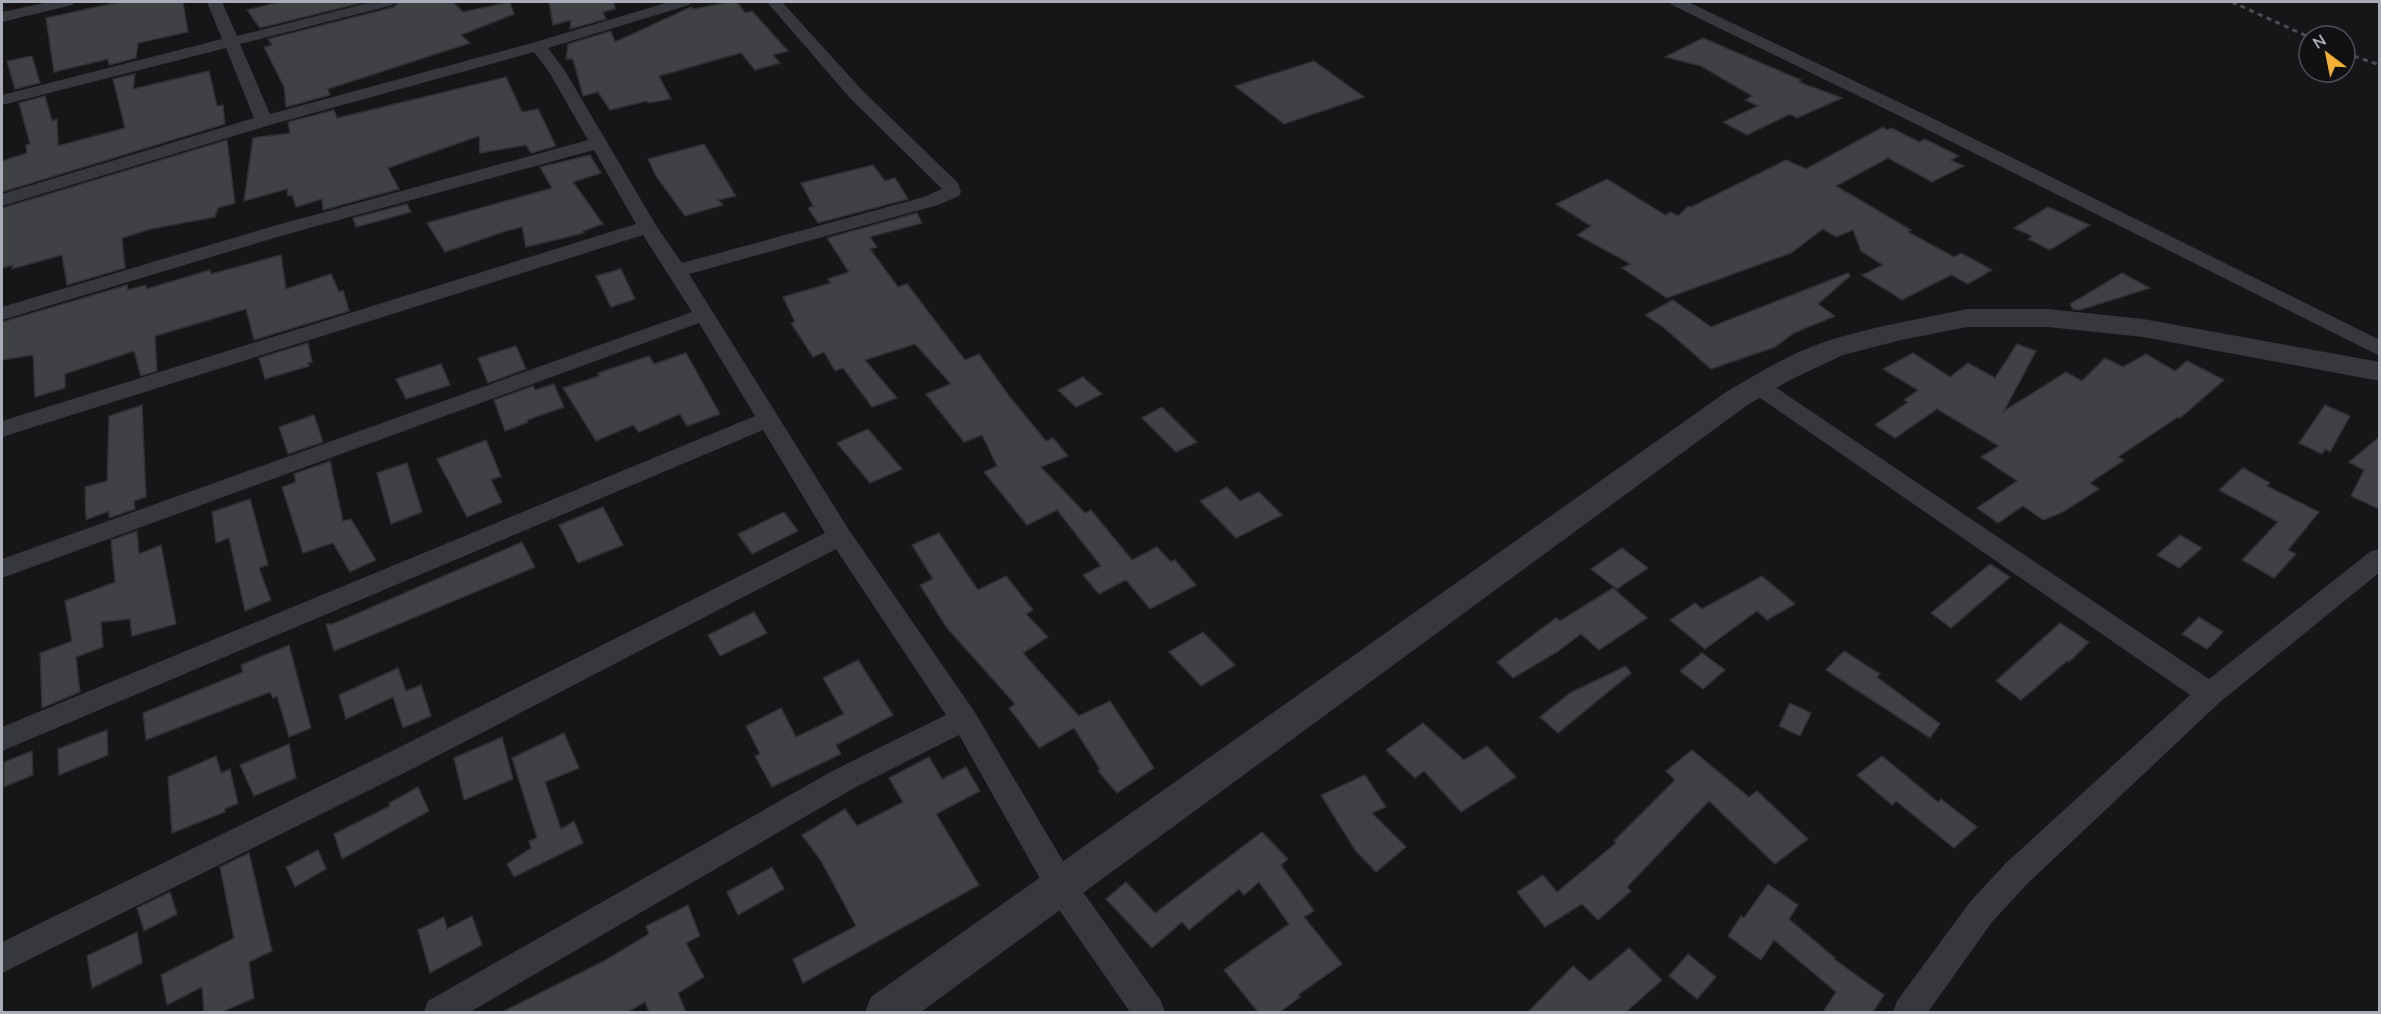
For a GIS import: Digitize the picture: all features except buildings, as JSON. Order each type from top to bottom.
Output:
[{"type":"street","points":[[2,17],[67,2]]},
{"type":"street","points":[[215,2],[264,121]]},
{"type":"street","points":[[2,100],[388,2]]},
{"type":"street","points":[[2,200],[264,121],[538,46],[684,2]]},
{"type":"street","points":[[677,272],[931,201],[952,192],[951,187],[856,94],[774,2]]},
{"type":"street","points":[[1677,2],[1922,120],[2379,349]]},
{"type":"street","points":[[538,46],[557,71],[647,227],[840,536],[964,719],[1062,888],[1149,1012]]},
{"type":"street","points":[[2,314],[277,231],[599,143]]},
{"type":"street","points":[[2,429],[647,227]]},
{"type":"street","points":[[2,569],[702,315]]},
{"type":"street","points":[[886,1012],[1062,888],[1736,399],[1833,349],[1900,331],[1967,318],[2048,318],[2143,328],[2379,372]]},
{"type":"street","points":[[1758,386],[2210,694]]},
{"type":"street","points":[[2,739],[769,419]]},
{"type":"street","points":[[2,958],[406,758],[840,536]]},
{"type":"street","points":[[1909,1012],[1962,937],[1999,891],[2210,694],[2379,558]]},
{"type":"street","points":[[440,1012],[846,778],[964,719]]},
{"type":"railway","points":[[2232,2],[2297,32]]},
{"type":"railway","points":[[2357,57],[2380,65]]}]
